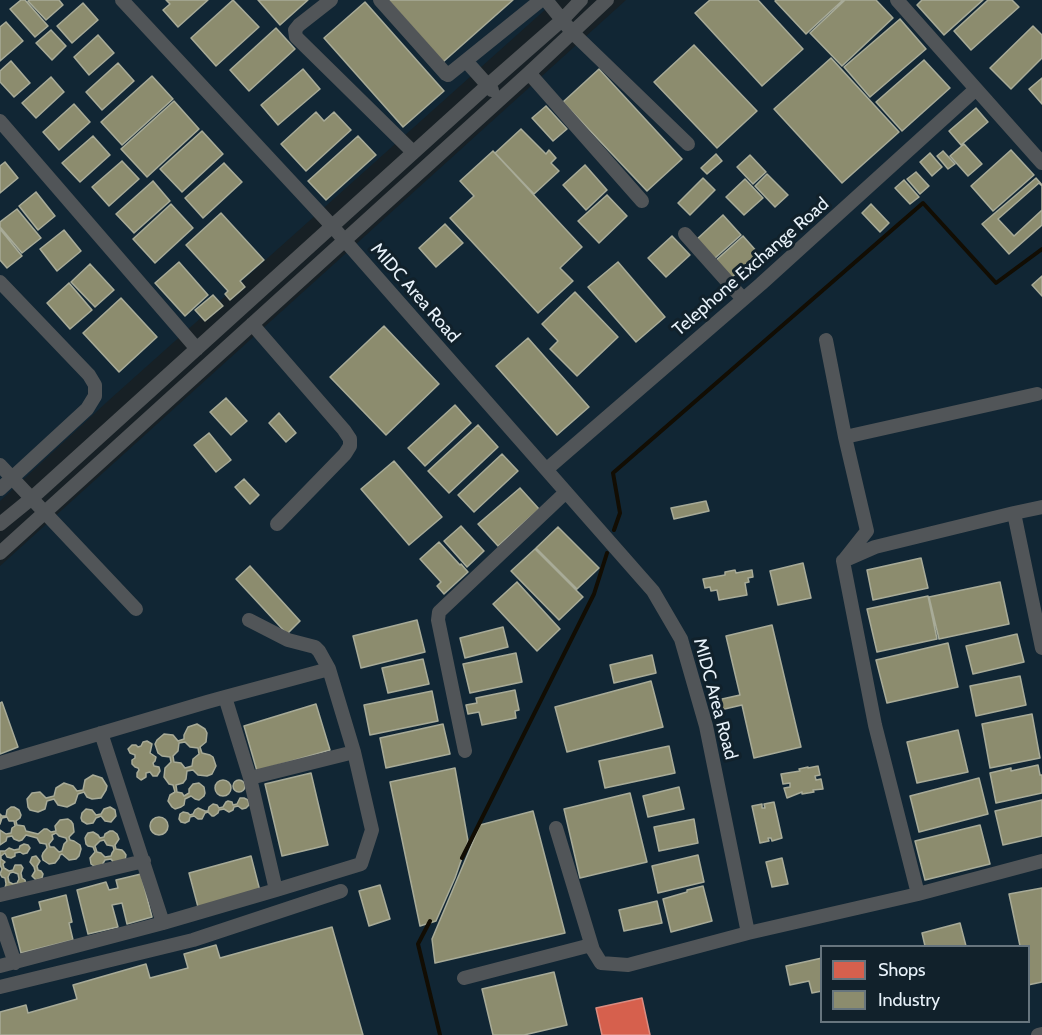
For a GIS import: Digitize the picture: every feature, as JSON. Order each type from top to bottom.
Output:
[{"type":"street","name":"MIDC Area Road","points":[[122,0],[345,240],[653,591],[681,639],[706,726],[748,933]]},
{"type":"street","points":[[331,0],[294,30],[296,37],[408,157],[416,175]]},
{"type":"street","points":[[380,0],[446,74],[450,74],[541,0]]},
{"type":"street","points":[[546,0],[572,32],[688,144]]},
{"type":"street","points":[[0,524],[32,498],[562,20],[581,0]]},
{"type":"street","points":[[0,553],[607,0]]},
{"type":"street","points":[[897,0],[1042,163]]},
{"type":"street","points":[[466,61],[499,99]]},
{"type":"street","points":[[529,73],[642,201]]},
{"type":"street","name":"Telephone Exchange Road","points":[[547,469],[743,298],[976,89]]},
{"type":"street","points":[[454,115],[466,129]]},
{"type":"street","points":[[0,121],[197,349]]},
{"type":"street","points":[[685,234],[743,298]]},
{"type":"street","points":[[0,282],[89,375],[95,385],[95,396],[87,409],[0,489]]},
{"type":"street","points":[[252,324],[350,439],[350,446],[345,454],[277,524]]},
{"type":"street","points":[[825,340],[867,531],[843,561],[875,725],[918,894]]},
{"type":"street","points":[[845,437],[1036,394]]},
{"type":"street","points":[[0,465],[136,609]]},
{"type":"street","points":[[465,751],[438,620],[439,612],[566,492]]},
{"type":"street","points":[[843,561],[875,547],[1042,507]]},
{"type":"street","points":[[1014,513],[1042,648]]},
{"type":"street","points":[[0,966],[163,923],[361,864],[372,830],[354,752],[329,669],[315,647],[288,640],[249,620]]},
{"type":"street","points":[[0,763],[329,669]]},
{"type":"street","points":[[225,698],[250,778],[276,890]]},
{"type":"street","points":[[101,733],[163,923]]},
{"type":"street","points":[[250,778],[354,752]]},
{"type":"street","points":[[556,828],[591,945],[601,963],[628,965],[1042,861]]},
{"type":"street","points":[[0,895],[144,861]]},
{"type":"street","points":[[0,987],[193,940],[341,891]]},
{"type":"street","points":[[0,919],[15,963]]},
{"type":"street","points":[[464,978],[591,945]]},
{"type":"shaded area","points":[[0,0],[556,0],[108,401],[0,501]]},
{"type":"shaded area","points":[[626,0],[1042,0],[1042,1035],[0,1035],[0,566]]},
{"type":"building: Shops","points":[[642,998],[650,1035],[602,1035],[596,1008]]},
{"type":"building: Industry","points":[[21,0],[25,0],[48,26],[35,37],[10,9]]},
{"type":"building: Industry","points":[[59,0],[63,5],[46,20],[28,1]]},
{"type":"building: Industry","points":[[166,0],[208,0],[178,27],[163,10],[170,4]]},
{"type":"building: Industry","points":[[233,0],[259,27],[216,66],[191,38]]},
{"type":"building: Industry","points":[[258,0],[308,0],[280,25]]},
{"type":"building: Industry","points":[[388,0],[513,0],[443,62]]},
{"type":"building: Industry","points":[[710,0],[758,0],[803,49],[762,86],[695,13]]},
{"type":"building: Industry","points":[[776,0],[843,0],[806,34]]},
{"type":"building: Industry","points":[[845,0],[876,0],[893,18],[842,66],[810,33]]},
{"type":"building: Industry","points":[[922,0],[983,0],[944,35],[917,5]]},
{"type":"building: Industry","points":[[988,0],[1012,0],[1019,7],[971,50],[954,31]]},
{"type":"building: Industry","points":[[365,2],[444,91],[403,127],[324,38]]},
{"type":"building: Industry","points":[[83,3],[98,20],[72,43],[57,26]]},
{"type":"building: Industry","points":[[900,19],[926,49],[870,97],[844,67]]},
{"type":"building: Industry","points":[[6,22],[23,41],[0,61],[0,27]]},
{"type":"building: Industry","points":[[1033,26],[1042,35],[1042,58],[1011,89],[990,68]]},
{"type":"building: Industry","points":[[276,28],[295,49],[249,91],[230,70]]},
{"type":"building: Industry","points":[[51,30],[66,46],[52,60],[36,43]]},
{"type":"building: Industry","points":[[98,35],[114,53],[89,75],[74,57]]},
{"type":"building: Industry","points":[[694,45],[757,111],[717,148],[654,82]]},
{"type":"building: Industry","points":[[831,58],[899,132],[842,183],[774,109]]},
{"type":"building: Industry","points":[[924,60],[950,88],[902,131],[876,102]]},
{"type":"building: Industry","points":[[11,61],[30,83],[14,97],[0,82],[0,71]]},
{"type":"building: Industry","points":[[118,63],[134,81],[102,110],[86,92]]},
{"type":"building: Industry","points":[[303,69],[320,89],[278,125],[261,105]]},
{"type":"building: Industry","points":[[599,69],[682,159],[647,191],[563,102]]},
{"type":"building: Industry","points":[[152,76],[173,99],[122,145],[101,122]]},
{"type":"building: Industry","points":[[51,77],[64,92],[36,118],[22,103]]},
{"type":"building: Industry","points":[[1042,78],[1042,104],[1029,89]]},
{"type":"building: Industry","points":[[174,101],[199,129],[147,177],[121,149]]},
{"type":"building: Industry","points":[[74,104],[90,122],[59,150],[43,132]]},
{"type":"building: Industry","points":[[546,106],[567,129],[553,141],[532,118]]},
{"type":"building: Industry","points":[[976,108],[988,122],[961,145],[949,131]]},
{"type":"building: Industry","points":[[316,112],[324,121],[334,112],[351,130],[306,171],[281,144]]},
{"type":"building: Industry","points":[[521,129],[546,154],[549,150],[556,158],[551,163],[559,171],[534,194],[495,153]]},
{"type":"building: Industry","points":[[202,131],[223,154],[182,192],[160,169]]},
{"type":"building: Industry","points":[[93,136],[110,155],[80,182],[62,163]]},
{"type":"building: Industry","points":[[358,136],[376,155],[326,200],[308,181]]},
{"type":"building: Industry","points":[[964,144],[982,164],[968,176],[950,156]]},
{"type":"building: Industry","points":[[1011,150],[1034,175],[993,211],[971,186]]},
{"type":"building: Industry","points":[[493,151],[582,247],[560,268],[573,281],[538,313],[450,218],[474,196],[460,181]]},
{"type":"building: Industry","points":[[943,151],[955,164],[948,169],[937,156]]},
{"type":"building: Industry","points":[[930,153],[942,167],[932,176],[920,162]]},
{"type":"building: Industry","points":[[716,154],[722,161],[707,174],[701,168]]},
{"type":"building: Industry","points":[[750,155],[766,172],[753,184],[737,167]]},
{"type":"building: Industry","points":[[122,161],[139,179],[109,206],[92,187]]},
{"type":"building: Industry","points":[[5,162],[18,178],[0,193],[0,166]]},
{"type":"building: Industry","points":[[224,163],[242,182],[203,218],[185,198]]},
{"type":"building: Industry","points":[[585,165],[607,190],[586,210],[563,185]]},
{"type":"building: Industry","points":[[916,172],[929,186],[920,194],[907,179]]},
{"type":"building: Industry","points":[[767,174],[788,195],[775,207],[755,186]]},
{"type":"building: Industry","points":[[703,178],[715,190],[690,215],[678,203]]},
{"type":"building: Industry","points":[[1036,178],[1042,185],[1042,225],[1009,254],[982,224]]},
{"type":"building: Industry","points":[[745,179],[763,198],[744,215],[726,197]]},
{"type":"building: Industry","points":[[904,180],[919,197],[910,204],[895,188]]},
{"type":"building: Industry","points":[[153,181],[170,201],[134,233],[116,214]]},
{"type":"building: Industry","points":[[1039,183],[1042,186],[1042,210],[1014,236],[998,219]]},
{"type":"building: Industry","points":[[36,192],[55,216],[38,230],[19,206]]},
{"type":"building: Industry","points":[[607,195],[627,216],[599,243],[578,221]]},
{"type":"building: Industry","points":[[171,204],[193,228],[155,263],[133,239]]},
{"type":"building: Industry","points":[[871,204],[889,223],[880,232],[862,213]]},
{"type":"building: Industry","points":[[17,209],[41,238],[22,253],[0,227],[0,222]]},
{"type":"building: Industry","points":[[221,213],[264,260],[240,281],[245,287],[230,300],[225,294],[228,291],[186,245]]},
{"type":"building: Industry","points":[[723,215],[741,235],[714,259],[696,240]]},
{"type":"building: Industry","points":[[445,224],[463,243],[436,267],[419,248]]},
{"type":"building: Industry","points":[[0,229],[22,256],[7,268],[0,260]]},
{"type":"building: Industry","points":[[64,230],[81,251],[57,271],[40,249]]},
{"type":"building: Industry","points":[[672,236],[690,255],[666,277],[648,258]]},
{"type":"building: Industry","points":[[743,236],[758,253],[730,279],[714,262]]},
{"type":"building: Industry","points":[[179,262],[208,295],[185,316],[155,283]]},
{"type":"building: Industry","points":[[618,262],[665,317],[636,342],[588,287]]},
{"type":"building: Industry","points":[[90,264],[114,290],[95,307],[71,282]]},
{"type":"building: Industry","points":[[1042,276],[1042,296],[1032,285]]},
{"type":"building: Industry","points":[[69,283],[92,310],[70,329],[47,303]]},
{"type":"building: Industry","points":[[575,292],[618,337],[577,376],[550,349],[558,341],[542,324]]},
{"type":"building: Industry","points":[[213,295],[223,306],[205,321],[195,310]]},
{"type":"building: Industry","points":[[121,298],[157,337],[119,372],[83,333]]},
{"type":"building: Industry","points":[[384,326],[439,384],[386,435],[330,377]]},
{"type":"building: Industry","points":[[528,338],[589,407],[557,435],[496,366]]},
{"type":"building: Industry","points":[[226,398],[247,421],[231,435],[210,412]]},
{"type":"building: Industry","points":[[455,405],[471,423],[425,466],[408,448]]},
{"type":"building: Industry","points":[[279,413],[296,433],[286,442],[269,423]]},
{"type":"building: Industry","points":[[478,425],[498,447],[449,493],[428,471]]},
{"type":"building: Industry","points":[[209,433],[231,460],[216,472],[194,445]]},
{"type":"building: Industry","points":[[502,454],[518,471],[474,512],[458,495]]},
{"type":"building: Industry","points":[[394,461],[442,517],[409,545],[361,489]]},
{"type":"building: Industry","points":[[244,479],[259,495],[250,504],[235,487]]},
{"type":"building: Industry","points":[[520,488],[539,509],[498,546],[478,524]]},
{"type":"building: Industry","points":[[706,501],[709,511],[674,519],[671,508]]},
{"type":"building: Industry","points":[[461,526],[484,551],[467,567],[444,541]]},
{"type":"building: Industry","points":[[558,527],[599,568],[577,589],[536,548]]},
{"type":"building: Industry","points":[[439,542],[468,572],[444,594],[437,586],[441,582],[420,559]]},
{"type":"building: Industry","points":[[535,549],[583,597],[559,620],[511,571]]},
{"type":"building: Industry","points":[[921,558],[928,588],[873,600],[867,570]]},
{"type":"building: Industry","points":[[803,563],[811,598],[778,605],[770,571]]},
{"type":"building: Industry","points":[[250,566],[300,621],[287,634],[236,579]]},
{"type":"building: Industry","points":[[735,570],[736,573],[752,570],[753,577],[748,578],[749,582],[745,583],[747,595],[719,600],[717,590],[711,591],[710,587],[705,588],[703,579],[725,575],[725,572]]},
{"type":"building: Industry","points":[[517,582],[560,629],[537,651],[493,604]]},
{"type":"building: Industry","points":[[1000,582],[1009,624],[939,639],[929,597]]},
{"type":"building: Industry","points":[[928,596],[937,639],[877,652],[867,609]]},
{"type":"building: Industry","points":[[417,620],[425,652],[361,668],[353,636]]},
{"type":"building: Industry","points":[[772,625],[801,747],[754,758],[742,705],[716,711],[713,701],[740,695],[726,636]]},
{"type":"building: Industry","points":[[503,627],[508,647],[465,658],[460,638]]},
{"type":"building: Industry","points":[[1017,634],[1024,662],[973,674],[966,646]]},
{"type":"building: Industry","points":[[948,643],[958,687],[887,703],[876,660]]},
{"type":"building: Industry","points":[[516,653],[522,682],[470,693],[463,664]]},
{"type":"building: Industry","points":[[652,655],[656,673],[614,683],[610,665]]},
{"type":"building: Industry","points":[[423,659],[429,684],[388,693],[382,668]]},
{"type":"building: Industry","points":[[1020,676],[1026,705],[976,716],[970,686]]},
{"type":"building: Industry","points":[[651,681],[663,727],[567,752],[555,707]]},
{"type":"building: Industry","points":[[515,690],[519,710],[515,711],[516,718],[482,725],[479,712],[468,714],[466,705],[477,703],[476,698]]},
{"type":"building: Industry","points":[[432,691],[438,721],[370,735],[364,705]]},
{"type":"building: Industry","points":[[2,702],[18,747],[0,754],[0,703]]},
{"type":"building: Industry","points":[[316,704],[330,750],[257,771],[244,726]]},
{"type":"building: Industry","points":[[1032,714],[1040,758],[990,768],[982,724]]},
{"type":"building: Industry","points":[[197,724],[205,729],[206,742],[200,747],[202,753],[213,757],[216,766],[212,774],[207,776],[198,775],[193,770],[187,771],[183,783],[176,785],[177,792],[184,796],[189,793],[193,784],[199,783],[204,787],[205,793],[199,800],[191,796],[185,799],[184,805],[175,809],[168,801],[170,795],[175,792],[173,785],[169,784],[164,777],[165,768],[171,762],[170,757],[158,753],[155,744],[164,734],[173,735],[178,741],[184,739],[188,727]],"holes":[[[185,742],[190,747],[198,748],[199,754],[193,759],[192,766],[185,768],[181,763],[174,762],[173,756],[178,751],[179,743]]]},
{"type":"building: Industry","points":[[443,724],[450,754],[386,768],[380,738]]},
{"type":"building: Industry","points":[[958,730],[968,772],[917,783],[907,742]]},
{"type":"building: Industry","points":[[147,741],[152,744],[150,753],[156,757],[154,766],[159,767],[160,771],[157,776],[153,776],[150,772],[146,773],[146,777],[141,780],[137,777],[138,768],[132,764],[135,755],[128,749],[132,745],[141,746]]},
{"type":"building: Industry","points":[[669,746],[675,773],[605,788],[599,761]]},
{"type":"building: Industry","points":[[1038,765],[1040,775],[1042,775],[1042,793],[996,803],[990,773]]},
{"type":"building: Industry","points":[[818,766],[820,775],[815,776],[816,780],[821,779],[823,789],[802,794],[802,792],[787,798],[784,788],[790,787],[790,783],[783,784],[781,774]]},
{"type":"building: Industry","points":[[455,768],[468,841],[436,921],[420,926],[390,782]]},
{"type":"building: Industry","points":[[311,773],[328,845],[282,856],[265,784]]},
{"type":"building: Industry","points":[[93,775],[102,778],[107,786],[101,798],[92,799],[84,792],[78,794],[75,803],[67,807],[58,805],[54,799],[47,801],[45,809],[38,812],[28,807],[27,799],[32,793],[40,792],[46,798],[54,796],[56,788],[64,783],[73,786],[77,791],[83,790],[85,780]]},
{"type":"building: Industry","points":[[979,778],[988,814],[919,832],[910,796]]},
{"type":"building: Industry","points":[[223,780],[229,782],[231,788],[229,794],[223,796],[217,794],[215,788],[217,782]]},
{"type":"building: Industry","points":[[239,780],[245,786],[239,792],[233,786]]},
{"type":"building: Industry","points":[[679,787],[684,809],[648,817],[643,796]]},
{"type":"building: Industry","points":[[630,793],[647,862],[580,878],[564,809]]},
{"type":"building: Industry","points":[[240,798],[248,800],[249,805],[246,808],[242,809],[238,806],[229,812],[224,809],[219,810],[214,816],[208,812],[202,819],[194,816],[185,823],[179,819],[183,812],[190,815],[198,808],[208,811],[213,804],[219,808],[228,801],[233,805],[237,804]]},
{"type":"building: Industry","points":[[1042,800],[1042,836],[1003,845],[995,811]]},
{"type":"building: Industry","points":[[774,802],[782,838],[772,841],[768,838],[769,841],[760,843],[752,806],[762,804],[762,808],[765,808],[764,804]]},
{"type":"building: Industry","points":[[14,807],[19,810],[21,815],[16,821],[17,825],[24,826],[26,831],[38,834],[44,829],[51,832],[56,831],[55,826],[60,820],[68,819],[73,824],[74,832],[69,837],[70,840],[80,845],[79,856],[69,860],[62,854],[55,863],[49,864],[43,860],[42,856],[47,848],[46,844],[26,835],[19,841],[12,836],[7,837],[6,841],[0,845],[0,830],[6,834],[11,833],[15,826],[14,821],[9,821],[7,817],[2,818],[0,824],[0,814],[6,816],[7,810]],"holes":[[[56,833],[66,838],[67,841],[62,851],[59,852],[49,844],[53,839],[52,835]]]},
{"type":"building: Industry","points":[[110,807],[115,810],[116,816],[111,822],[105,821],[101,816],[93,823],[87,824],[82,821],[82,813],[86,809],[92,810],[96,815]]},
{"type":"building: Industry","points":[[533,811],[565,933],[435,963],[432,939],[480,825]]},
{"type":"building: Industry","points":[[155,817],[163,817],[168,822],[166,833],[155,835],[150,830],[150,822]]},
{"type":"building: Industry","points":[[694,819],[698,843],[659,851],[654,827]]},
{"type":"building: Industry","points":[[980,825],[990,864],[925,880],[915,841]]},
{"type":"building: Industry","points":[[113,831],[117,834],[119,839],[115,845],[116,849],[124,852],[125,861],[114,863],[111,859],[105,860],[102,865],[94,866],[90,858],[95,852],[93,847],[86,844],[85,838],[88,833],[93,832],[100,838]],"holes":[[[104,840],[107,845],[113,846],[111,856],[105,857],[97,852],[95,846],[100,841]]]},
{"type":"building: Industry","points":[[24,844],[30,848],[27,853],[15,853],[15,856],[11,858],[5,853],[1,859],[5,862],[4,868],[9,871],[13,870],[15,865],[21,865],[22,878],[26,884],[5,888],[5,878],[0,874],[2,869],[0,851],[9,848],[19,849]],"holes":[[[10,873],[18,874],[17,883],[9,882]]]},
{"type":"building: Industry","points":[[698,855],[704,882],[658,893],[652,866]]},
{"type":"building: Industry","points":[[36,856],[40,861],[37,866],[38,870],[43,874],[42,878],[36,880],[32,876],[35,871],[30,862],[32,857]]},
{"type":"building: Industry","points":[[251,856],[260,891],[198,907],[189,873]]},
{"type":"building: Industry","points":[[782,858],[788,884],[772,887],[766,862]]},
{"type":"building: Industry","points":[[141,874],[152,917],[127,924],[122,903],[112,905],[118,927],[88,934],[77,890],[106,882],[109,890],[118,888],[116,880]]},
{"type":"building: Industry","points":[[380,885],[390,919],[369,926],[359,891]]},
{"type":"building: Industry","points":[[703,886],[712,921],[671,932],[663,899]]},
{"type":"building: Industry","points":[[1042,888],[1042,982],[1030,985],[1030,945],[1020,945],[1009,894]]},
{"type":"building: Industry","points":[[66,895],[73,940],[21,953],[12,918],[41,910],[39,902]]},
{"type":"building: Industry","points":[[657,901],[662,923],[624,931],[619,910]]},
{"type":"building: Industry","points":[[960,923],[966,945],[925,945],[922,933]]},
{"type":"building: Industry","points":[[332,927],[363,1035],[0,1035],[0,1012],[26,1005],[28,1013],[77,999],[73,985],[146,964],[150,978],[188,968],[184,954],[216,945],[220,958]]},
{"type":"building: Industry","points":[[820,958],[820,991],[812,993],[809,981],[790,985],[786,966]]},
{"type":"building: Industry","points":[[554,972],[567,1025],[524,1035],[493,1035],[482,989]]},
{"type":"waterway","points":[[614,530],[620,513],[613,473],[923,203],[996,283],[1042,249]]},
{"type":"waterway","points":[[462,858],[594,594],[607,553]]},
{"type":"waterway","points":[[430,921],[418,944],[440,1035]]}]
